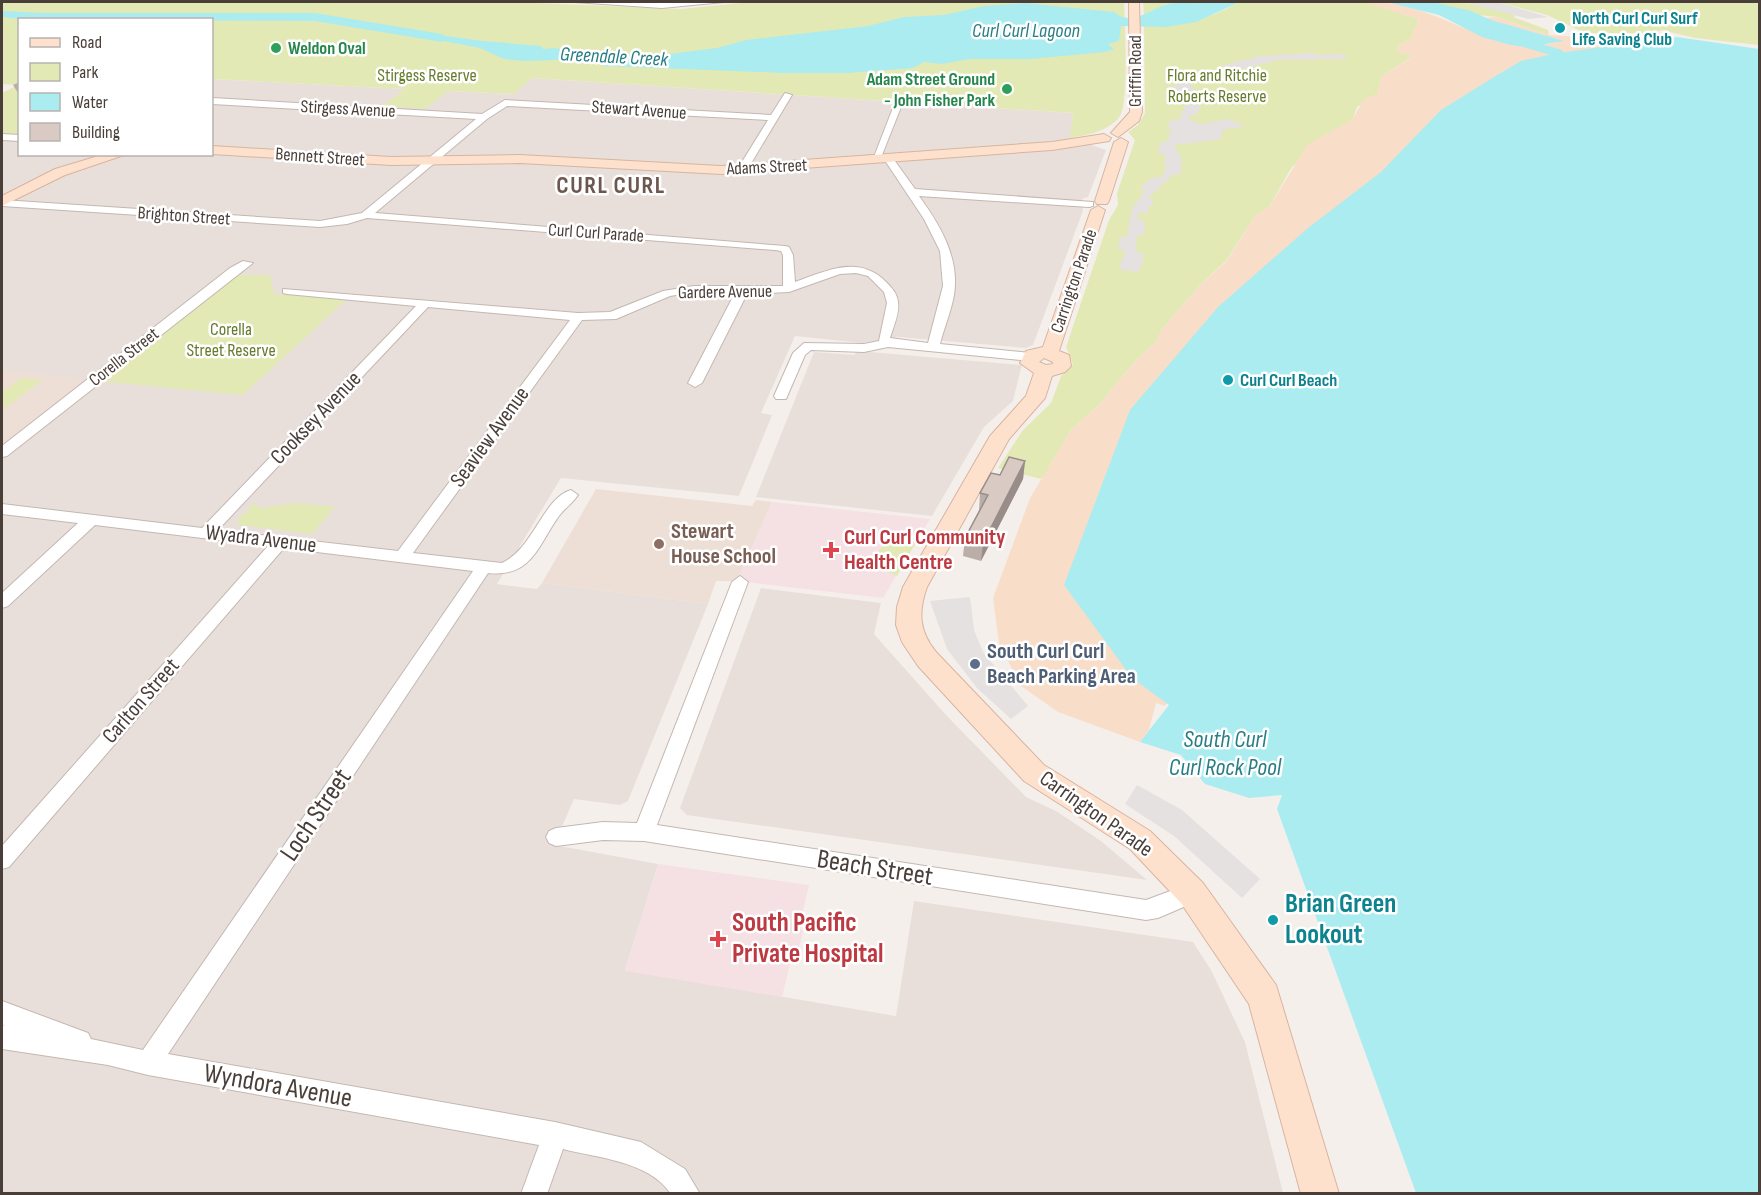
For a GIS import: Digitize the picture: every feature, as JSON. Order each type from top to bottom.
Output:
[{"type":"main road","name":"Griffin Road","points":[[1120,137],[1136,112],[1134,2]]},
{"type":"main road","name":"Adams Street","points":[[429,162],[520,159],[698,170],[742,170],[1052,146],[1120,137]]},
{"type":"main road","name":"Carrington Parade","points":[[1120,137],[1041,360],[1035,398],[1000,436],[919,578],[909,604],[908,629],[917,647],[927,659],[1034,773],[1105,815],[1140,840],[1192,893],[1252,975],[1264,997],[1320,1194]]},
{"type":"main road","name":"Bennett Street","points":[[213,150],[429,162]]},
{"type":"main road","points":[[2,202],[60,172],[113,156]]},
{"type":"street","points":[[537,2],[545,2]]},
{"type":"street","points":[[577,2],[675,6],[721,2]]},
{"type":"street","points":[[742,170],[788,95]]},
{"type":"street","name":"Stirgess Avenue","points":[[213,101],[484,117]]},
{"type":"street","points":[[875,160],[898,102]]},
{"type":"street","name":"Stewart Avenue","points":[[484,117],[505,103],[774,118]]},
{"type":"street","points":[[366,215],[484,117]]},
{"type":"street","points":[[2,136],[18,138]]},
{"type":"street","points":[[889,159],[935,229],[947,263],[949,284],[933,348]]},
{"type":"street","points":[[909,192],[1096,205]]},
{"type":"street","name":"Brighton Street","points":[[2,202],[320,224],[347,221],[366,215]]},
{"type":"street","name":"Curl Curl Parade","points":[[366,215],[775,247],[784,249],[788,255],[789,289]]},
{"type":"street","name":"Corella Street","points":[[2,453],[234,270],[247,263]]},
{"type":"street","name":"Gardere Avenue","points":[[287,291],[578,317],[612,316],[667,293],[694,289],[742,292],[789,289],[838,271],[856,270],[872,274],[889,291],[893,303],[884,339],[888,343]]},
{"type":"street","points":[[695,384],[742,292]]},
{"type":"street","name":"Cooksey Avenue","points":[[207,532],[425,303]]},
{"type":"street","name":"Seaview Avenue","points":[[402,557],[578,317]]},
{"type":"street","points":[[781,396],[800,353],[808,346],[864,348],[888,343],[1041,360]]},
{"type":"street","name":"Wyadra Avenue","points":[[2,509],[504,569],[520,564],[528,557],[553,512],[571,495]]},
{"type":"street","points":[[2,602],[91,520]]},
{"type":"street","name":"Carlton Street","points":[[2,860],[280,542]]},
{"type":"street","name":"Loch Street","points":[[148,1063],[483,568]]},
{"type":"street","points":[[644,832],[740,582]]},
{"type":"street","name":"Beach Street","points":[[555,837],[603,831],[644,832],[1133,909],[1158,909],[1192,893]]},
{"type":"street","points":[[2,1013],[108,1053]]},
{"type":"street","name":"Wyndora Avenue","points":[[2,1037],[108,1053],[148,1063],[555,1135],[641,1155],[676,1178],[687,1194]]},
{"type":"street","points":[[534,1194],[555,1135]]},
{"type":"shaded area","points":[[1464,2],[1498,2],[1548,17],[1529,19]]},
{"type":"shaded area","points":[[1313,53],[1316,55],[1342,54],[1348,59],[1278,60],[1211,77],[1197,77],[1195,73],[1213,71],[1225,67],[1221,66],[1242,60],[1255,59],[1252,57]]},
{"type":"shaded area","points":[[532,78],[1073,113],[1071,138],[1106,150],[1088,197],[1082,199],[1083,211],[1033,345],[1026,348],[898,337],[862,343],[795,336],[761,413],[772,415],[739,496],[561,478],[497,584],[537,589],[542,583],[708,604],[628,801],[620,805],[574,799],[554,845],[658,864],[625,970],[896,1016],[914,901],[1193,942],[1211,970],[1245,1042],[1283,1193],[2,1193],[2,139],[18,140],[18,156],[213,156],[213,79],[406,89],[383,106],[448,91],[513,94]]},
{"type":"shaded area","points":[[1189,83],[1196,91],[1189,92],[1196,105],[1201,106],[1197,115],[1191,114],[1189,120],[1202,124],[1228,119],[1245,126],[1222,130],[1222,138],[1215,140],[1174,145],[1181,158],[1181,174],[1174,174],[1148,198],[1154,200],[1147,213],[1138,213],[1138,220],[1145,221],[1144,235],[1137,235],[1136,252],[1143,253],[1143,262],[1138,272],[1119,269],[1125,250],[1118,249],[1120,237],[1127,237],[1132,208],[1145,191],[1139,189],[1153,177],[1160,178],[1165,172],[1165,154],[1159,154],[1160,142],[1166,142],[1172,130],[1166,129],[1172,119],[1179,120],[1187,101],[1184,95],[1177,94],[1170,87],[1177,86],[1175,84]]},
{"type":"shaded area","points":[[858,351],[1022,365],[1013,401],[984,427],[932,516],[756,497],[814,352],[854,355]]},
{"type":"shaded area","points":[[2,370],[85,379],[8,439],[2,438]]},
{"type":"shaded area","name":"Stewart House School","points":[[596,489],[752,506],[756,500],[772,502],[737,581],[716,581],[708,604],[542,583]]},
{"type":"shaded area","name":"Curl Curl Community Health Centre","points":[[772,502],[930,519],[883,598],[737,581]]},
{"type":"shaded area","points":[[761,588],[881,603],[874,634],[946,715],[1026,797],[1056,811],[1101,841],[1147,880],[687,815],[680,808]]},
{"type":"shaded area","name":"South Curl Curl Beach Parking Area","points":[[970,597],[974,630],[983,652],[1028,706],[1011,719],[977,688],[947,649],[930,601]]},
{"type":"shaded area","points":[[1137,785],[1182,810],[1260,879],[1242,898],[1174,836],[1125,804]]},
{"type":"shaded area","name":"South Pacific Private Hospital","points":[[658,864],[809,885],[799,928],[803,931],[799,948],[792,956],[782,997],[625,971]]},
{"type":"green space","name":"Stirgess Reserve","points":[[2,2],[511,2],[681,9],[750,2],[1124,2],[1125,96],[1120,116],[1098,132],[1070,138],[1073,113],[532,78],[514,94],[448,91],[425,109],[382,106],[405,89],[213,79],[213,18],[18,18],[18,85],[2,84]]},
{"type":"green space","points":[[1143,2],[1207,2],[1192,5],[1166,4],[1144,16]]},
{"type":"green space","name":"Flora and Ritchie Roberts Reserve","points":[[1240,2],[1370,2],[1368,3],[1419,19],[1411,39],[1399,45],[1397,51],[1413,56],[1381,77],[1378,93],[1357,107],[1353,119],[1292,167],[1269,207],[1255,216],[1226,261],[1201,284],[1163,328],[1155,343],[1137,359],[1099,405],[1071,430],[1041,479],[998,468],[1023,430],[1051,403],[1061,376],[1073,364],[1066,347],[1109,220],[1118,205],[1117,193],[1135,140],[1128,132],[1138,125],[1145,113],[1144,26],[1194,21]]},
{"type":"green space","points":[[1433,2],[1496,9],[1548,30],[1549,35],[1497,17],[1478,15]]},
{"type":"green space","points":[[1498,2],[1751,2],[1759,4],[1759,45],[1695,38],[1662,30],[1653,33],[1585,33],[1547,15]]},
{"type":"green space","points":[[18,85],[18,135],[2,134],[2,93]]},
{"type":"green space","name":"Corella Street Reserve","points":[[235,275],[270,275],[274,294],[346,300],[243,395],[98,381]]},
{"type":"green space","points":[[21,378],[43,380],[2,410],[2,392]]},
{"type":"green space","points":[[254,503],[261,508],[298,503],[335,507],[312,534],[239,525],[237,521]]},
{"type":"green space","points":[[898,542],[915,544],[897,576],[877,567],[874,556],[883,546]]},
{"type":"sand","name":"Curl Curl Beach","points":[[1367,3],[1396,4],[1421,11],[1487,37],[1510,43],[1535,45],[1562,41],[1484,18],[1497,17],[1549,35],[1610,39],[1662,36],[1706,43],[1177,686],[1165,706],[1156,703],[1149,730],[1140,742],[1058,712],[1021,686],[999,644],[993,598],[1030,498],[1071,430],[1099,405],[1137,359],[1155,343],[1163,328],[1201,284],[1226,262],[1255,216],[1269,207],[1308,144],[1353,119],[1363,100],[1378,93],[1381,77],[1412,57],[1397,51],[1399,45],[1411,39],[1419,19]]},
{"type":"water","name":"Curl Curl Lagoon","points":[[1240,2],[1196,22],[1166,27],[1121,26],[1119,41],[1108,44],[1114,49],[1105,52],[1030,59],[970,59],[941,64],[924,62],[913,68],[848,73],[785,73],[605,66],[589,59],[524,61],[504,59],[480,48],[423,37],[408,31],[541,46],[543,49],[556,48],[578,54],[604,52],[653,56],[717,48],[746,40],[868,26],[904,17],[944,15],[984,6],[1025,3],[1114,12],[1127,18],[1134,18],[1169,4]]},
{"type":"water","points":[[1386,2],[1433,2],[1471,11],[1491,20],[1564,41],[1527,47],[1511,45],[1482,37],[1439,15]]},
{"type":"water","name":"South Curl Curl Rock Pool","points":[[1677,37],[1759,49],[1759,1193],[1416,1193],[1277,809],[1282,795],[1249,798],[1205,784],[1181,755],[1140,742],[1169,705],[1132,678],[1064,585],[1130,410],[1218,307],[1308,228],[1381,172],[1441,110],[1521,61],[1558,53]]},
{"type":"building","points":[[1009,457],[1025,461],[983,543],[965,538],[988,495],[980,493],[991,473],[1000,475]]},
{"type":"waterway","name":"Greendale Creek","points":[[2,14],[42,17],[315,17],[442,38]]},
{"type":"waterway","name":"Greendale Creek","points":[[1500,36],[1558,53]]},
{"type":"place","name":"North Curl Curl Surf Life Saving Club","points":[[1560,28]]},
{"type":"place","name":"Weldon Oval","points":[[276,48]]},
{"type":"place","name":"Adam Street Ground - John Fisher Park","points":[[1007,89]]},
{"type":"place","name":"Curl Curl Beach","points":[[1228,380]]},
{"type":"place","name":"Stewart House School","points":[[659,544]]},
{"type":"place","name":"Curl Curl Community Health Centre","points":[[831,550]]},
{"type":"place","name":"South Curl Curl Beach Parking Area","points":[[975,664]]},
{"type":"place","name":"Brian Green Lookout","points":[[1273,920]]},
{"type":"place","name":"South Pacific Private Hospital","points":[[718,939]]},
{"type":"district","name":"CURL CURL","points":[[611,185]]}]
